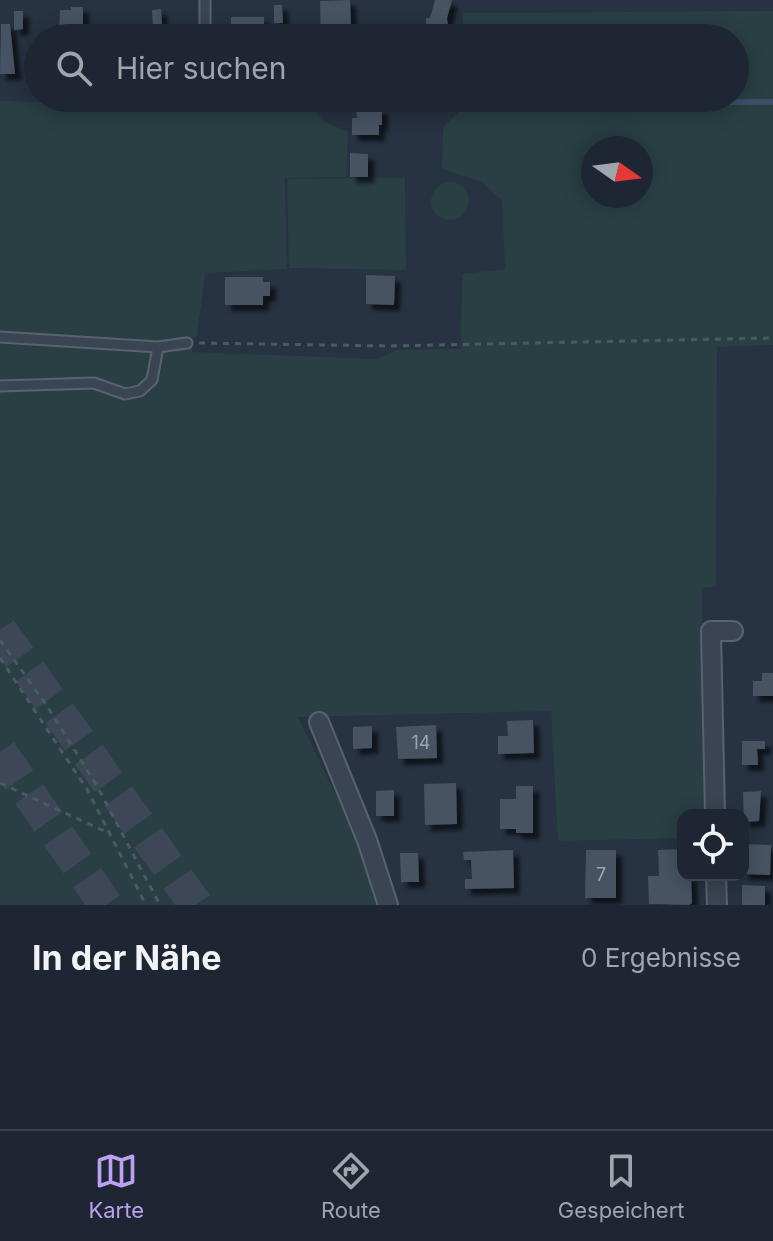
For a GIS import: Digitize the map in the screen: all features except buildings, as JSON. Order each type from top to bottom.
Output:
[{"type":"street","points":[[715,809],[711,631],[733,631]]},
{"type":"street","points":[[319,722],[367,840],[388,905]]},
{"type":"street","points":[[716,881],[717,905]]},
{"type":"lane","points":[[205,0],[205,24]]},
{"type":"lane","points":[[0,337],[158,347],[187,343]]},
{"type":"lane","points":[[0,386],[94,383],[125,394],[140,391],[152,380],[158,347]]},
{"type":"path","points":[[187,343],[389,346],[773,338]]},
{"type":"path","points":[[0,640],[47,706],[97,786],[160,905]]},
{"type":"path","points":[[0,658],[88,791],[146,905]]},
{"type":"path","points":[[0,783],[110,833]]},
{"type":"green space","points":[[773,11],[773,345],[717,347],[716,587],[702,588],[706,809],[677,809],[677,838],[558,841],[551,711],[298,717],[358,840],[379,905],[0,905],[0,101],[24,101],[24,112],[316,112],[323,121],[348,132],[346,177],[285,178],[287,269],[205,273],[197,337],[193,338],[192,352],[377,359],[397,350],[461,349],[462,274],[505,269],[502,201],[482,182],[442,169],[443,127],[459,112],[749,112],[749,24],[463,24],[463,13]]},
{"type":"green space","points":[[405,178],[406,270],[289,268],[287,179]]},
{"type":"green space","points":[[450,182],[464,187],[469,201],[464,215],[450,220],[436,215],[431,201],[436,187]]},
{"type":"waterway","points":[[749,102],[773,102]]},
{"type":"tunnel","points":[[0,630],[196,905]]},
{"type":"tunnel","points":[[0,752],[106,905]]}]
